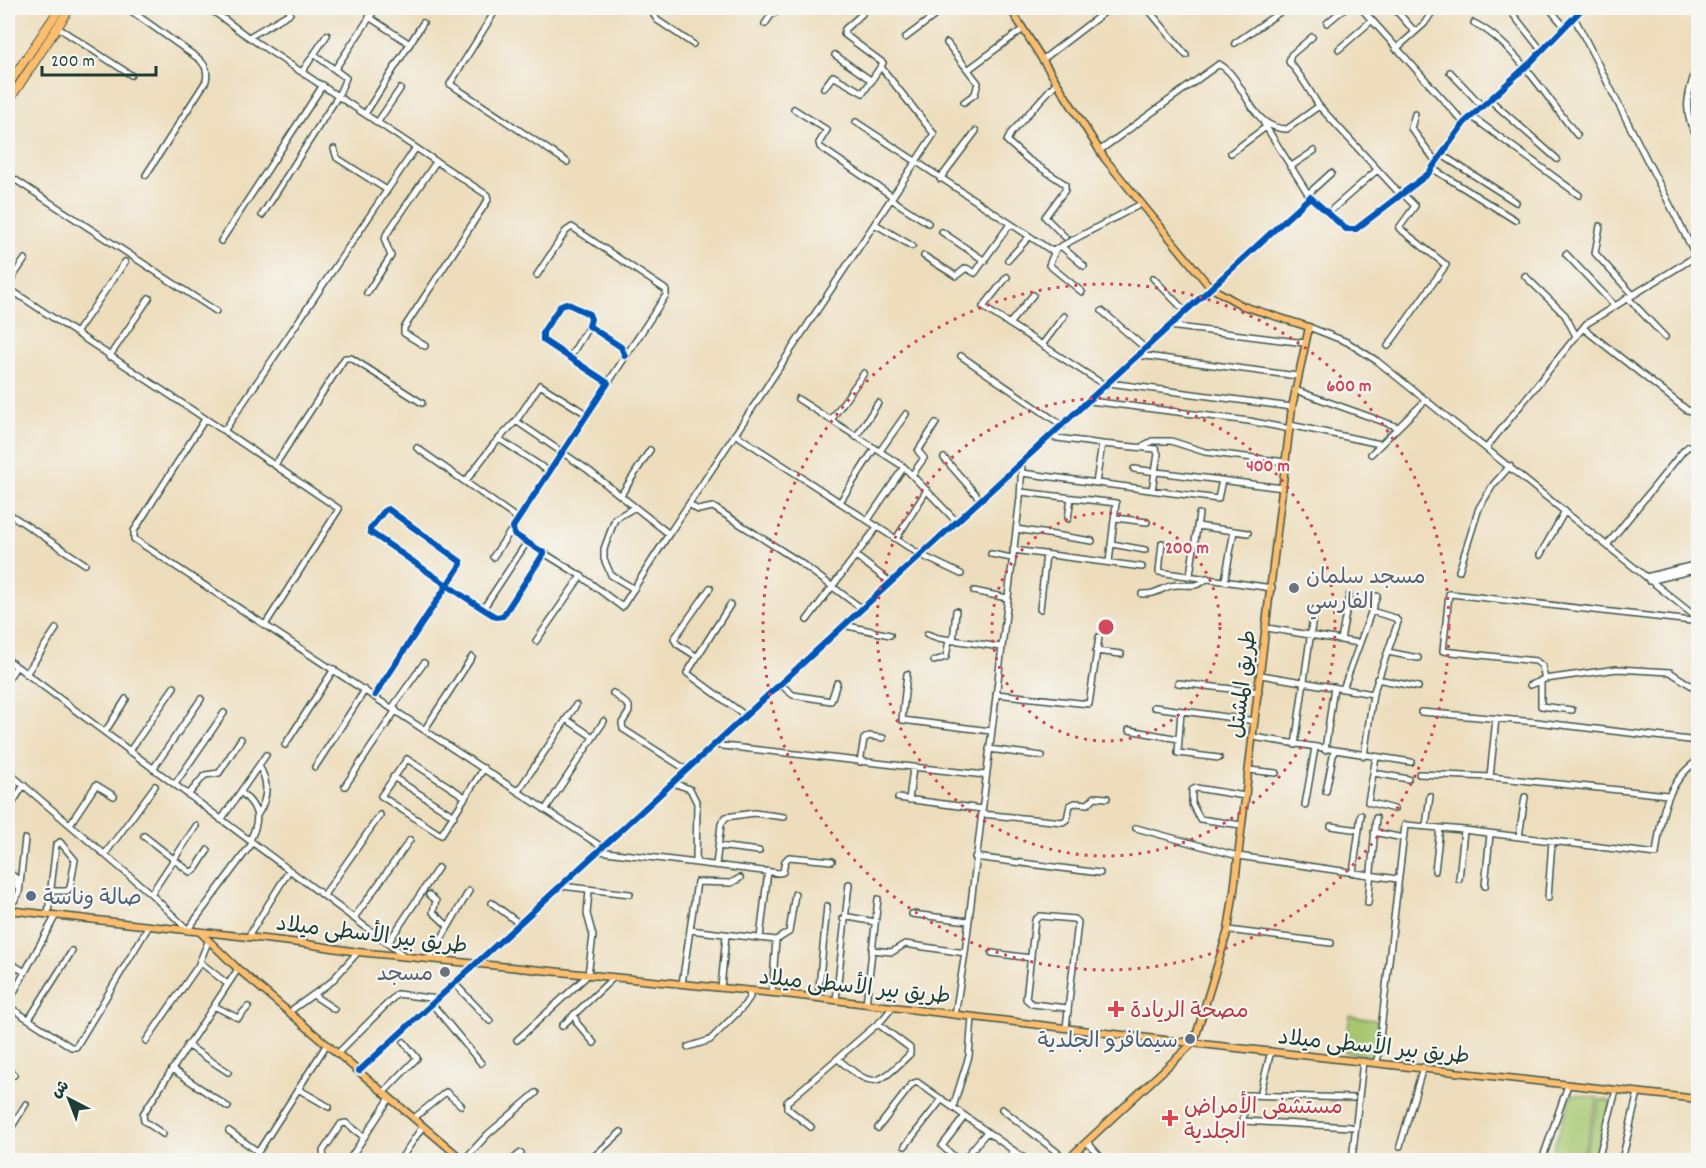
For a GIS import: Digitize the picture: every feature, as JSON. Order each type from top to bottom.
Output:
[{"type":"highway","points":[[8,85],[60,8]]},
{"type":"highway","points":[[8,102],[70,8]]},
{"type":"main road","points":[[1010,8],[1099,151],[1210,287],[1243,306],[1309,327]]},
{"type":"main road","name":"طريق المشتل","points":[[1087,1142],[1178,1059],[1191,1042],[1199,1025],[1228,930],[1272,588],[1292,407],[1309,327]]},
{"type":"main road","name":"طريق بير الأسطى ميلاد","points":[[11,910],[358,952],[818,998],[1698,1099]]},
{"type":"main road","points":[[200,932],[238,969],[464,1161]]},
{"type":"main road","points":[[1067,1160],[1087,1142]]},
{"type":"street","points":[[127,8],[199,59],[205,65],[207,74],[206,81],[146,175]]},
{"type":"street","points":[[209,8],[415,149],[485,193],[488,200],[404,328],[404,333],[425,346]]},
{"type":"street","points":[[335,69],[376,8]]},
{"type":"street","points":[[497,8],[450,84],[567,162]]},
{"type":"street","points":[[659,8],[655,18],[693,44]]},
{"type":"street","points":[[765,24],[771,15],[784,8]]},
{"type":"street","points":[[904,38],[933,17],[928,8]]},
{"type":"street","points":[[1042,60],[1110,8]]},
{"type":"street","points":[[1147,8],[1186,55]]},
{"type":"street","points":[[1235,44],[1286,8]]},
{"type":"street","points":[[1327,23],[1345,8]]},
{"type":"street","points":[[1361,8],[1464,123]]},
{"type":"street","points":[[1394,8],[1415,32]]},
{"type":"street","points":[[1396,49],[1415,32],[1435,8]]},
{"type":"street","points":[[1508,8],[1542,51]]},
{"type":"street","points":[[1549,8],[1564,26]]},
{"type":"street","points":[[1099,151],[1215,65],[1224,68],[1265,124],[1309,196],[1346,230],[1353,230],[1402,195],[1433,169],[1464,123],[1524,69],[1583,8]]},
{"type":"street","points":[[249,37],[290,13]]},
{"type":"street","points":[[824,88],[833,76],[862,93],[881,67],[883,61],[844,34],[846,29],[862,14]]},
{"type":"street","points":[[369,17],[410,44]]},
{"type":"street","points":[[1487,447],[1583,328],[1614,305],[1697,256],[1574,17]]},
{"type":"street","points":[[1339,50],[1371,21]]},
{"type":"street","points":[[365,114],[423,23]]},
{"type":"street","points":[[1474,23],[1492,35],[1524,69],[1577,135]]},
{"type":"street","points":[[57,27],[131,75]]},
{"type":"street","points":[[969,69],[1023,29]]},
{"type":"street","points":[[302,72],[327,34]]},
{"type":"street","points":[[1312,37],[1291,55],[1289,62],[1307,82],[1308,90],[1319,106],[1377,170],[1415,206],[1399,226],[1400,230],[1446,265],[1388,346]]},
{"type":"street","points":[[947,43],[969,69],[979,86],[975,94],[964,102]]},
{"type":"street","points":[[262,215],[338,96],[346,77],[314,54]]},
{"type":"street","points":[[836,55],[872,81]]},
{"type":"street","points":[[1698,63],[1686,110],[1690,126],[1698,137]]},
{"type":"street","points":[[513,527],[514,534],[581,576],[622,607],[934,131],[881,67]]},
{"type":"street","points":[[1450,72],[1482,106]]},
{"type":"street","points":[[1056,84],[1007,139],[1010,146],[1065,184],[1065,190],[1045,218],[1065,237]]},
{"type":"street","points":[[221,241],[322,85]]},
{"type":"street","points":[[377,123],[400,89]]},
{"type":"street","points":[[1490,99],[1557,159]]},
{"type":"street","points":[[1265,124],[1281,129],[1291,127],[1319,106]]},
{"type":"street","points":[[794,109],[827,130],[819,143],[820,147],[928,222]]},
{"type":"street","points":[[1415,114],[1411,128],[1437,163]]},
{"type":"street","points":[[1471,116],[1579,195]]},
{"type":"street","points":[[856,122],[915,163],[1054,251]]},
{"type":"street","points":[[1231,153],[1265,124]]},
{"type":"street","points":[[940,179],[976,131]]},
{"type":"street","points":[[334,149],[337,158],[387,190]]},
{"type":"street","points":[[224,431],[415,149]]},
{"type":"street","points":[[1290,167],[1314,151]]},
{"type":"street","points":[[1442,154],[1516,202]]},
{"type":"street","points":[[367,293],[391,256],[385,241],[386,235],[436,162]]},
{"type":"street","points":[[1433,169],[1515,220]]},
{"type":"street","points":[[1328,213],[1377,170]]},
{"type":"street","points":[[359,1071],[478,964],[956,520],[1108,385],[1331,173]]},
{"type":"street","points":[[8,175],[216,312]]},
{"type":"street","points":[[1082,292],[1049,264],[1054,251],[1141,204]]},
{"type":"street","points":[[875,224],[912,246]]},
{"type":"street","points":[[924,256],[956,276],[966,268],[977,272],[1010,224]]},
{"type":"street","points":[[1600,226],[1595,253],[1665,337]]},
{"type":"street","points":[[493,557],[666,295],[665,288],[572,227],[566,231],[537,275]]},
{"type":"street","points":[[942,232],[985,261]]},
{"type":"street","points":[[1008,260],[1029,237]]},
{"type":"street","points":[[1062,247],[1084,266]]},
{"type":"street","points":[[1566,254],[1614,305]]},
{"type":"street","points":[[25,259],[8,286],[109,357],[338,507],[339,512],[265,625]]},
{"type":"street","points":[[76,333],[126,262]]},
{"type":"street","points":[[1526,276],[1565,315],[1576,336]]},
{"type":"street","points":[[1007,277],[983,306],[1108,385],[1292,407]]},
{"type":"street","points":[[1153,278],[1185,310]]},
{"type":"street","points":[[1009,324],[1033,295]]},
{"type":"street","points":[[109,357],[149,298]]},
{"type":"street","points":[[570,357],[591,319],[589,314],[562,303],[543,332],[543,340],[608,383]]},
{"type":"street","points":[[1102,311],[1145,348]]},
{"type":"street","points":[[1042,345],[1064,316]]},
{"type":"street","points":[[589,326],[621,347],[625,356]]},
{"type":"street","points":[[1169,326],[1305,343]]},
{"type":"street","points":[[1309,327],[1347,342],[1377,361],[1697,617],[1692,621],[1449,594],[1445,653],[1536,661],[1542,666],[1541,706],[1572,710]]},
{"type":"street","points":[[1583,328],[1687,410],[1692,411],[1698,403]]},
{"type":"street","points":[[1138,355],[1297,376]]},
{"type":"street","points":[[962,356],[1063,426]]},
{"type":"street","points":[[275,465],[345,358],[351,358],[422,403]]},
{"type":"street","points":[[831,420],[864,373]]},
{"type":"street","points":[[465,482],[516,421],[540,385],[588,415]]},
{"type":"street","points":[[1295,390],[1398,427]]},
{"type":"street","points":[[798,399],[904,467],[956,520]]},
{"type":"street","points":[[1371,454],[1426,400]]},
{"type":"street","points":[[1090,401],[1290,427],[1380,444]]},
{"type":"street","points":[[856,436],[878,403]]},
{"type":"street","points":[[840,502],[906,414]]},
{"type":"street","points":[[205,419],[132,535],[135,539],[375,695],[600,849],[782,873],[785,861],[789,857],[832,861]]},
{"type":"street","points":[[516,421],[563,452],[669,534]]},
{"type":"street","points":[[912,475],[923,462],[924,458],[918,451],[936,423]]},
{"type":"street","points":[[735,434],[919,554],[961,574]]},
{"type":"street","points":[[1050,437],[1154,448],[1158,451],[1152,490]]},
{"type":"street","points":[[499,439],[550,472]]},
{"type":"street","points":[[1143,447],[1152,441],[1171,441],[1205,452],[1286,462]]},
{"type":"street","points":[[1096,483],[1102,444]]},
{"type":"street","points":[[1607,545],[1684,450],[1689,446],[1698,450]]},
{"type":"street","points":[[417,448],[518,519]]},
{"type":"street","points":[[621,495],[650,450]]},
{"type":"street","points":[[944,458],[980,499]]},
{"type":"street","points":[[955,1015],[965,953],[1021,492],[1022,463]]},
{"type":"street","points":[[1460,571],[1482,502],[1510,466]]},
{"type":"street","points":[[868,520],[904,467]]},
{"type":"street","points":[[1134,468],[1283,488]]},
{"type":"street","points":[[1022,473],[1218,499],[1222,480]]},
{"type":"street","points":[[896,538],[927,490]]},
{"type":"street","points":[[1021,492],[1114,502],[1117,505],[1116,518],[1109,562]]},
{"type":"street","points":[[1068,519],[1071,498]]},
{"type":"street","points":[[689,504],[698,510],[713,507],[777,548],[861,608]]},
{"type":"street","points":[[633,589],[611,575],[603,559],[604,549],[615,519],[635,507]]},
{"type":"street","points":[[375,695],[447,583],[461,564],[460,560],[388,509],[385,510],[370,532],[447,583],[496,617],[503,616],[544,553]]},
{"type":"street","points":[[1540,555],[1565,511]]},
{"type":"street","points":[[8,513],[86,564]]},
{"type":"street","points":[[1190,575],[1199,513]]},
{"type":"street","points":[[1116,518],[1148,522]]},
{"type":"street","points":[[807,620],[878,526]]},
{"type":"street","points":[[1197,526],[1248,533]]},
{"type":"street","points":[[1016,529],[1092,541]]},
{"type":"street","points":[[1226,580],[1234,531]]},
{"type":"street","points":[[483,609],[527,542]]},
{"type":"street","points":[[1162,543],[1158,572],[1272,588]]},
{"type":"street","points":[[1112,544],[1144,550]]},
{"type":"street","points":[[1013,550],[1142,567]]},
{"type":"street","points":[[991,554],[1012,558]]},
{"type":"street","points":[[1040,609],[1046,554]]},
{"type":"street","points":[[856,556],[890,582]]},
{"type":"street","points":[[1648,579],[1698,566]]},
{"type":"street","points":[[536,641],[581,576]]},
{"type":"street","points":[[1142,594],[1158,593],[1169,586],[1194,586],[1207,578]]},
{"type":"street","points":[[696,656],[677,645],[674,639],[710,588]]},
{"type":"street","points":[[974,591],[1007,598]]},
{"type":"street","points":[[1341,640],[1349,596]]},
{"type":"street","points":[[1343,689],[1377,596]]},
{"type":"street","points":[[730,605],[687,669],[688,675],[746,716]]},
{"type":"street","points":[[1295,745],[1314,610]]},
{"type":"street","points":[[934,661],[946,657],[956,611]]},
{"type":"street","points":[[1364,756],[1373,694],[1397,620],[1371,611]]},
{"type":"street","points":[[843,625],[867,632],[890,635]]},
{"type":"street","points":[[1267,628],[1359,643]]},
{"type":"street","points":[[26,674],[56,629]]},
{"type":"street","points":[[927,634],[951,641],[1001,647]]},
{"type":"street","points":[[996,694],[1086,705],[1091,701],[1099,637]]},
{"type":"street","points":[[1096,651],[1121,654]]},
{"type":"street","points":[[1388,652],[1418,658]]},
{"type":"street","points":[[424,729],[472,657]]},
{"type":"street","points":[[8,660],[175,784],[250,843],[403,955]]},
{"type":"street","points":[[345,786],[423,663]]},
{"type":"street","points":[[8,679],[16,667]]},
{"type":"street","points":[[285,745],[334,669]]},
{"type":"street","points":[[1530,685],[1543,680],[1617,669],[1670,672],[1698,690]]},
{"type":"street","points":[[907,674],[902,720],[991,731]]},
{"type":"street","points":[[1261,675],[1373,694]]},
{"type":"street","points":[[1377,679],[1418,687]]},
{"type":"street","points":[[1178,682],[1259,692]]},
{"type":"street","points":[[780,684],[793,695],[831,701],[837,683]]},
{"type":"street","points":[[129,752],[174,687]]},
{"type":"street","points":[[1325,750],[1334,687]]},
{"type":"street","points":[[315,767],[366,690]]},
{"type":"street","points":[[613,693],[629,706],[622,729],[687,770]]},
{"type":"street","points":[[105,732],[126,699]]},
{"type":"street","points":[[153,769],[201,699]]},
{"type":"street","points":[[518,791],[576,705]]},
{"type":"street","points":[[1154,707],[1255,721]]},
{"type":"street","points":[[1181,711],[1177,750],[1180,754],[1219,758]]},
{"type":"street","points":[[1421,712],[1496,718],[1698,741]]},
{"type":"street","points":[[175,784],[224,713]]},
{"type":"street","points":[[1490,777],[1496,718]]},
{"type":"street","points":[[566,720],[593,737]]},
{"type":"street","points":[[545,810],[604,721]]},
{"type":"street","points":[[1129,730],[1179,739]]},
{"type":"street","points":[[860,762],[864,739],[869,736],[883,738]]},
{"type":"street","points":[[1253,737],[1411,762]]},
{"type":"street","points":[[188,795],[205,775],[219,773],[241,739]]},
{"type":"street","points":[[714,745],[985,776]]},
{"type":"street","points":[[1305,805],[1315,748]]},
{"type":"street","points":[[989,749],[1042,756]]},
{"type":"street","points":[[1326,791],[1334,751]]},
{"type":"street","points":[[221,820],[266,755]]},
{"type":"street","points":[[1376,757],[1368,802],[1372,805],[1394,809]]},
{"type":"street","points":[[465,797],[407,759],[393,777],[382,798],[435,833],[443,834],[484,768]]},
{"type":"street","points":[[1377,1063],[1397,879],[1406,824],[1656,854],[1660,817],[1668,795],[1681,775],[1698,760]]},
{"type":"street","points":[[8,772],[151,894],[189,930],[250,843],[258,825],[258,814],[266,800],[267,792],[264,773],[259,766]]},
{"type":"street","points":[[909,800],[913,768]]},
{"type":"street","points":[[1249,770],[1276,773]]},
{"type":"street","points":[[1374,773],[1408,780]]},
{"type":"street","points":[[1419,774],[1490,777],[1668,795]]},
{"type":"street","points":[[393,777],[454,816]]},
{"type":"street","points":[[673,783],[690,789],[697,803],[696,863]]},
{"type":"street","points":[[8,810],[24,785]]},
{"type":"street","points":[[70,824],[96,785],[114,796]]},
{"type":"street","points":[[105,854],[155,786]]},
{"type":"street","points":[[1241,825],[1200,819],[1192,804],[1192,790],[1200,789],[1245,796]]},
{"type":"street","points":[[241,792],[258,814]]},
{"type":"street","points":[[1426,826],[1430,796]]},
{"type":"street","points":[[898,798],[981,812],[1063,822],[1067,819],[1070,805],[1088,804],[1095,797],[1107,798]]},
{"type":"street","points":[[1519,837],[1525,798]]},
{"type":"street","points":[[716,865],[721,825],[731,814],[754,813],[784,817]]},
{"type":"street","points":[[324,895],[380,815]]},
{"type":"street","points":[[1353,873],[1361,815]]},
{"type":"street","points":[[1368,903],[1376,818]]},
{"type":"street","points":[[151,894],[196,826]]},
{"type":"street","points":[[1331,826],[1359,830]]},
{"type":"street","points":[[1136,828],[1238,856],[1397,879]]},
{"type":"street","points":[[1435,871],[1440,828]]},
{"type":"street","points":[[1459,879],[1464,830]]},
{"type":"street","points":[[1374,832],[1403,838]]},
{"type":"street","points":[[1485,886],[1490,834]]},
{"type":"street","points":[[144,836],[192,873],[208,850]]},
{"type":"street","points":[[11,910],[19,893],[25,839]]},
{"type":"street","points":[[354,918],[410,840]]},
{"type":"street","points":[[1548,898],[1552,841]]},
{"type":"street","points":[[48,914],[56,845],[60,842],[75,860],[70,888],[67,891],[51,891]]},
{"type":"street","points":[[718,846],[759,851]]},
{"type":"street","points":[[975,857],[1100,873]]},
{"type":"street","points":[[388,944],[438,868]]},
{"type":"street","points":[[760,938],[768,871]]},
{"type":"street","points":[[8,872],[17,882],[15,900]]},
{"type":"street","points":[[248,937],[287,874]]},
{"type":"street","points":[[682,984],[697,882],[731,883],[740,878]]},
{"type":"street","points":[[836,1000],[843,919],[849,884]]},
{"type":"street","points":[[561,886],[630,894]]},
{"type":"street","points":[[517,1040],[588,975],[592,936],[587,914],[590,890]]},
{"type":"street","points":[[430,958],[469,891]]},
{"type":"street","points":[[690,930],[776,940],[789,932],[795,894]]},
{"type":"street","points":[[429,895],[436,901],[433,912],[435,916],[448,926]]},
{"type":"street","points":[[866,1004],[878,899]]},
{"type":"street","points":[[492,903],[520,924]]},
{"type":"street","points":[[818,998],[827,906]]},
{"type":"street","points":[[912,914],[968,921]]},
{"type":"street","points":[[56,915],[8,1004],[71,1047],[76,1047],[150,926]]},
{"type":"street","points":[[1066,1028],[1077,920],[1047,916],[1035,920],[1027,1002],[1067,1008]]},
{"type":"street","points":[[843,919],[849,917],[875,922]]},
{"type":"street","points":[[1228,930],[1331,943]]},
{"type":"street","points":[[721,988],[726,935]]},
{"type":"street","points":[[772,993],[776,940]]},
{"type":"street","points":[[146,1041],[200,962],[208,942]]},
{"type":"street","points":[[872,950],[892,952],[905,944],[965,953]]},
{"type":"street","points":[[29,1019],[72,951]]},
{"type":"street","points":[[293,1009],[337,976],[358,952]]},
{"type":"street","points":[[992,953],[1031,958]]},
{"type":"street","points":[[8,962],[25,972]]},
{"type":"street","points":[[200,962],[225,982]]},
{"type":"street","points":[[163,1134],[142,1117],[238,969]]},
{"type":"street","points":[[562,1026],[613,978]]},
{"type":"street","points":[[455,984],[490,1021]]},
{"type":"street","points":[[688,1047],[710,1040],[748,1001],[749,992]]},
{"type":"street","points":[[338,1053],[397,994],[438,999]]},
{"type":"street","points":[[313,995],[334,1009]]},
{"type":"street","points":[[432,1004],[481,1063]]},
{"type":"street","points":[[214,1006],[238,1018],[248,1007]]},
{"type":"street","points":[[812,1127],[786,1108],[786,1102],[878,1024],[892,1008]]},
{"type":"street","points":[[574,1014],[577,1023],[594,1042]]},
{"type":"street","points":[[953,1107],[969,1056],[972,1017]]},
{"type":"street","points":[[838,1059],[861,1078],[869,1081],[888,1075],[910,1054],[910,1048],[878,1024]]},
{"type":"street","points":[[384,1092],[417,1058],[404,1042]]},
{"type":"street","points":[[253,1161],[257,1151],[327,1044]]},
{"type":"street","points":[[187,1045],[228,1072]]},
{"type":"street","points":[[1260,1095],[1271,1051]]},
{"type":"street","points":[[1352,1161],[1363,1061]]},
{"type":"street","points":[[1400,1146],[1423,1067]]},
{"type":"street","points":[[8,1069],[14,1075]]},
{"type":"street","points":[[172,1069],[228,1107]]},
{"type":"street","points":[[878,1128],[912,1084],[917,1082],[1028,1161]]},
{"type":"street","points":[[1542,1161],[1568,1085]]},
{"type":"street","points":[[298,1089],[329,1107]]},
{"type":"street","points":[[1598,1161],[1616,1090]]},
{"type":"street","points":[[414,1118],[446,1092],[460,1105]]},
{"type":"street","points":[[1622,1161],[1638,1092]]},
{"type":"street","points":[[464,1161],[488,1134],[536,1093]]},
{"type":"street","points":[[1351,1127],[1243,1121],[1245,1095],[1353,1098]]},
{"type":"street","points":[[349,1161],[390,1098]]},
{"type":"street","points":[[905,1146],[942,1099]]},
{"type":"street","points":[[8,1133],[26,1104]]},
{"type":"street","points":[[1002,1109],[1067,1160]]},
{"type":"street","points":[[958,1161],[942,1146],[965,1116]]},
{"type":"street","points":[[324,1161],[323,1151],[341,1124],[346,1123],[364,1137]]},
{"type":"street","points":[[400,1161],[423,1126]]},
{"type":"street","points":[[229,1131],[257,1151]]},
{"type":"street","points":[[590,1161],[621,1132]]},
{"type":"street","points":[[963,1161],[987,1132]]},
{"type":"street","points":[[1087,1142],[1102,1161]]},
{"type":"street","points":[[1006,1161],[1014,1151]]},
{"type":"street","points":[[512,1161],[521,1153]]},
{"type":"green space","points":[[1350,1016],[1380,1021],[1375,1056],[1344,1052]]},
{"type":"green space","points":[[1572,1094],[1598,1098],[1581,1160],[1549,1160]]},
{"type":"green space","points":[[1600,1100],[1612,1101],[1597,1160],[1583,1160]]},
{"type":"cycle path","points":[[359,1071],[1310,197],[1346,229],[1356,229],[1428,174],[1464,123],[1530,63],[1583,8]]},
{"type":"cycle path","points":[[375,695],[461,564],[461,562],[388,509],[370,529],[370,532],[433,575],[448,586],[464,597],[496,617],[503,616],[544,553],[514,534],[513,527],[608,383],[543,340],[543,332],[561,305],[566,303],[589,314],[591,319],[589,326],[621,347],[625,356]]},
{"type":"place","name":"مسجد سلمان الفارسي","points":[[1294,588]]},
{"type":"place","name":"صالة وناسة","points":[[31,896]]},
{"type":"place","name":"مسجد","points":[[445,972]]},
{"type":"place","name":"مصحة الريادة","points":[[1116,1009]]},
{"type":"place","name":"سيمافرو الجلدية","points":[[1190,1039]]},
{"type":"place","name":"مستشفى الأمراض الجلدية","points":[[1170,1118]]}]
